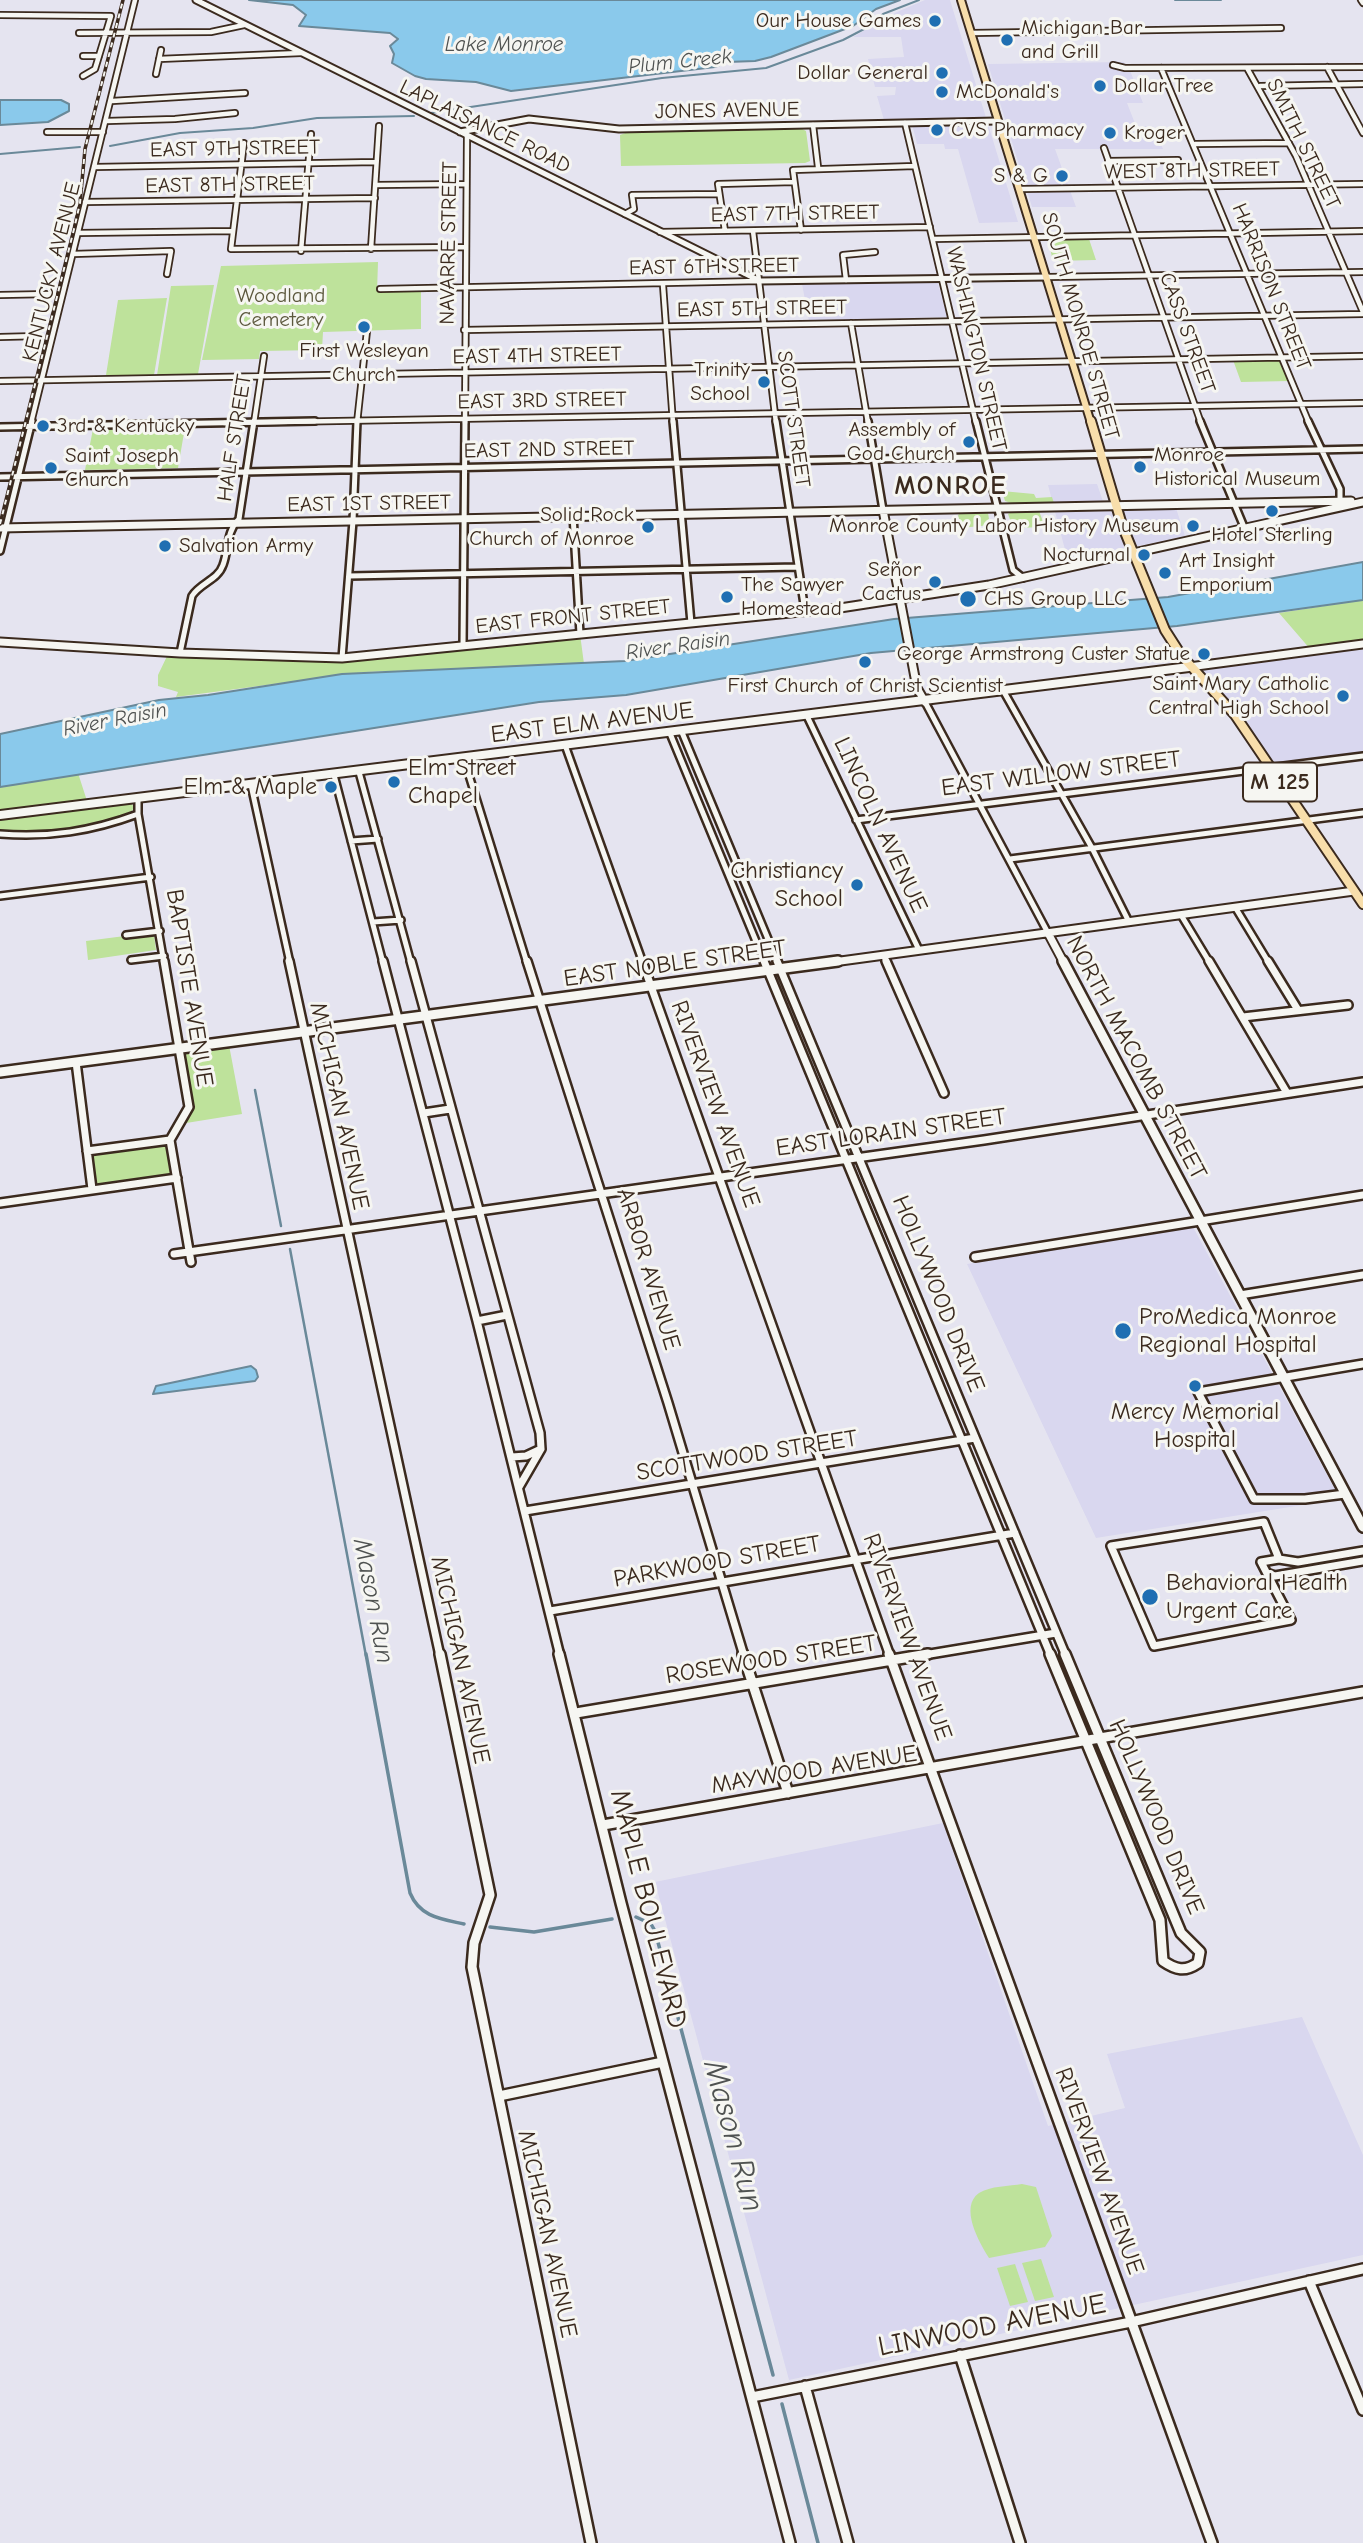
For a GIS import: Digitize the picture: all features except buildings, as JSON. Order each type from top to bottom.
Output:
[{"type":"main road","name":"SOUTH MONROE STREET","points":[[961,0],[1037,237],[1099,455],[1131,552],[1165,628],[1189,667]]},
{"type":"main road","name":"EAST ELM AVENUE","points":[[0,815],[464,759],[669,731],[925,702],[1189,667]]},
{"type":"main road","name":"M 125","points":[[1189,667],[1226,704],[1306,821],[1359,891],[1363,904]]},
{"type":"street","name":"KENTUCKY AVENUE","points":[[0,551],[3,528],[107,121],[135,0]]},
{"type":"street","name":"LAPLAISANCE ROAD","points":[[196,0],[760,281]]},
{"type":"street","points":[[0,15],[108,15],[111,18],[94,69],[83,76]]},
{"type":"street","points":[[79,33],[211,32],[244,24]]},
{"type":"street","points":[[972,33],[1281,28]]},
{"type":"street","points":[[156,74],[161,50]]},
{"type":"street","points":[[159,61],[301,53]]},
{"type":"street","points":[[83,56],[100,54]]},
{"type":"street","points":[[1113,65],[1161,68],[1363,67]]},
{"type":"street","points":[[1327,67],[1363,133]]},
{"type":"street","name":"HARRISON STREET","points":[[1161,68],[1213,187],[1320,450],[1339,488],[1340,501]]},
{"type":"street","name":"SMITH STREET","points":[[1247,68],[1260,86],[1289,143],[1348,273],[1363,313]]},
{"type":"street","points":[[1260,86],[1363,84]]},
{"type":"street","points":[[111,101],[245,93]]},
{"type":"street","points":[[107,121],[235,113]]},
{"type":"street","name":"JONES AVENUE","points":[[463,134],[529,119],[609,128],[998,121]]},
{"type":"street","name":"WASHINGTON STREET","points":[[905,123],[1013,570],[1023,578]]},
{"type":"street","points":[[813,125],[818,167]]},
{"type":"street","points":[[371,249],[379,126]]},
{"type":"street","points":[[47,132],[103,131]]},
{"type":"street","points":[[301,251],[311,134]]},
{"type":"street","name":"NAVARRE STREET","points":[[463,134],[466,184],[463,646]]},
{"type":"street","points":[[1195,144],[1289,143]]},
{"type":"street","points":[[244,144],[231,249],[301,251],[465,247]]},
{"type":"street","name":"CASS STREET","points":[[1104,148],[1138,236],[1212,452],[1244,527]]},
{"type":"street","points":[[1108,161],[1178,160]]},
{"type":"street","name":"EAST 9TH STREET","points":[[95,167],[376,162]]},
{"type":"street","points":[[801,230],[793,170],[818,167],[915,166]]},
{"type":"street","points":[[725,231],[718,184],[794,183]]},
{"type":"street","points":[[376,185],[466,184]]},
{"type":"street","name":"WEST 8TH STREET","points":[[1022,189],[1363,184]]},
{"type":"street","points":[[625,214],[634,209],[632,195],[718,194]]},
{"type":"street","name":"EAST 8TH STREET","points":[[85,202],[374,198]]},
{"type":"street","name":"EAST 7TH STREET","points":[[659,232],[930,228]]},
{"type":"street","points":[[78,233],[232,231]]},
{"type":"street","name":"SCOTT STREET","points":[[753,231],[768,368],[805,611]]},
{"type":"street","points":[[933,239],[1363,231]]},
{"type":"street","points":[[73,254],[171,251],[167,274]]},
{"type":"street","points":[[846,280],[843,255],[876,252]]},
{"type":"street","points":[[1048,277],[1363,272]]},
{"type":"street","name":"EAST 6TH STREET","points":[[380,289],[1048,277]]},
{"type":"street","points":[[663,285],[670,370],[670,415],[691,623]]},
{"type":"street","points":[[0,295],[50,294]]},
{"type":"street","name":"EAST 5TH STREET","points":[[464,330],[1363,313]]},
{"type":"street","points":[[851,323],[883,510]]},
{"type":"street","points":[[342,657],[353,522],[357,421],[367,331]]},
{"type":"street","points":[[0,337],[38,336]]},
{"type":"street","name":"HALF STREET","points":[[180,653],[192,596],[216,577],[223,567],[228,556],[231,527],[239,519],[264,356]]},
{"type":"street","name":"EAST 4TH STREET","points":[[0,381],[1363,356]]},
{"type":"street","name":"EAST 3RD STREET","points":[[0,427],[1363,403]]},
{"type":"street","name":"EAST 2ND STREET","points":[[0,477],[1363,449]]},
{"type":"street","points":[[1324,510],[1340,501]]},
{"type":"street","name":"EAST 1ST STREET","points":[[3,528],[1363,501]]},
{"type":"street","name":"EAST FRONT STREET","points":[[0,642],[180,653],[342,657],[691,623],[902,599],[1023,578],[1363,501]]},
{"type":"street","name":"NORTH MACOMB STREET","points":[[883,510],[917,688],[1363,1527]]},
{"type":"street","points":[[573,515],[580,634]]},
{"type":"street","points":[[349,576],[797,567]]},
{"type":"street","points":[[1189,667],[1363,643]]},
{"type":"street","points":[[1003,692],[1092,848],[1129,922]]},
{"type":"street","name":"LINCOLN AVENUE","points":[[807,716],[919,950]]},
{"type":"street","name":"HOLLYWOOD DRIVE","points":[[669,731],[1160,1920],[1163,1961],[1176,1970],[1187,1970],[1198,1964],[1200,1952],[1181,1933],[681,730]]},
{"type":"street","name":"RIVERVIEW AVENUE","points":[[565,745],[854,1558],[933,1769],[1212,2543]]},
{"type":"street","name":"EAST WILLOW STREET","points":[[856,820],[1363,756]]},
{"type":"street","name":"ARBOR AVENUE","points":[[464,759],[538,1002],[602,1194],[693,1485],[750,1682],[788,1793]]},
{"type":"street","points":[[359,772],[540,1433],[541,1449],[519,1488]]},
{"type":"street","name":"MAPLE BOULEVARD","points":[[334,775],[512,1457],[663,2062],[790,2543]]},
{"type":"street","name":"MICHIGAN AVENUE","points":[[251,785],[487,1874],[490,1895],[474,1942],[472,1967],[590,2543]]},
{"type":"street","name":"BAPTISTE AVENUE","points":[[138,798],[138,814],[189,1107],[170,1140]]},
{"type":"street","points":[[1010,859],[1363,813]]},
{"type":"street","points":[[0,834],[34,837],[73,834],[138,814]]},
{"type":"street","points":[[351,841],[378,839]]},
{"type":"street","points":[[0,896],[151,877]]},
{"type":"street","name":"EAST NOBLE STREET","points":[[0,1072],[425,1018],[1359,891]]},
{"type":"street","points":[[1235,907],[1298,1010]]},
{"type":"street","points":[[1181,915],[1287,1093]]},
{"type":"street","points":[[373,922],[401,920]]},
{"type":"street","points":[[126,935],[160,931]]},
{"type":"street","points":[[883,955],[944,1093]]},
{"type":"street","points":[[131,960],[164,956]]},
{"type":"street","points":[[1243,1017],[1348,1005]]},
{"type":"street","points":[[76,1062],[92,1189]]},
{"type":"street","name":"EAST LORAIN STREET","points":[[174,1254],[846,1159],[1363,1082]]},
{"type":"street","points":[[424,1113],[450,1109]]},
{"type":"street","points":[[87,1151],[170,1140],[191,1262]]},
{"type":"street","points":[[0,1203],[177,1178]]},
{"type":"street","points":[[975,1257],[1363,1195]]},
{"type":"street","points":[[1240,1295],[1363,1275]]},
{"type":"street","points":[[477,1321],[507,1315]]},
{"type":"street","points":[[1345,1494],[1305,1499],[1254,1499],[1198,1392],[1363,1364]]},
{"type":"street","name":"SCOTTWOOD STREET","points":[[525,1511],[975,1438]]},
{"type":"street","points":[[512,1457],[526,1456],[541,1449]]},
{"type":"street","points":[[1279,1559],[1265,1522],[1111,1546],[1154,1646],[1291,1620],[1261,1562],[1279,1559],[1298,1562],[1363,1551]]},
{"type":"street","name":"PARKWOOD STREET","points":[[550,1611],[1015,1533]]},
{"type":"street","points":[[1267,1573],[1275,1576],[1363,1561]]},
{"type":"street","name":"ROSEWOOD STREET","points":[[576,1713],[1056,1633]]},
{"type":"street","name":"MAYWOOD AVENUE","points":[[603,1825],[1363,1692]]},
{"type":"street","points":[[499,2096],[663,2062]]},
{"type":"street","name":"LINWOOD AVENUE","points":[[752,2397],[1131,2322],[1363,2269]]},
{"type":"street","points":[[1309,2281],[1363,2410]]},
{"type":"street","points":[[960,2355],[1020,2543]]},
{"type":"street","points":[[804,2385],[848,2543]]},
{"type":"shaded area","points":[[925,0],[950,0],[1018,222],[979,223],[958,149],[945,149],[944,144],[917,144],[911,120],[884,120],[877,96],[895,95],[896,87],[875,87],[868,59],[904,57],[901,37],[853,37],[897,12]]},
{"type":"shaded area","points":[[1124,62],[1143,103],[1127,103],[1136,126],[1153,126],[1163,149],[1055,149],[1076,207],[1032,207],[988,64]]},
{"type":"shaded area","points":[[937,280],[947,317],[809,321],[802,284]]},
{"type":"shaded area","points":[[1097,484],[1106,510],[1176,508],[1185,536],[1068,561],[1048,485]]},
{"type":"shaded area","points":[[1363,644],[1363,756],[1271,768],[1240,722],[1189,667]]},
{"type":"shaded area","name":"ProMedica Monroe Regional Hospital","points":[[1193,1227],[1340,1499],[1096,1538],[967,1264]]},
{"type":"shaded area","points":[[943,1823],[1048,2126],[1125,2108],[1107,2054],[1302,2017],[1363,2155],[1363,2255],[789,2380],[655,1882]]},
{"type":"green space","points":[[800,128],[806,131],[810,161],[805,163],[621,166],[620,135],[628,132]]},
{"type":"green space","points":[[1089,239],[1096,260],[1053,261],[1048,240]]},
{"type":"green space","name":"Woodland Cemetery","points":[[378,262],[377,292],[421,291],[421,329],[323,332],[322,350],[260,351],[259,359],[202,360],[221,266]]},
{"type":"green space","points":[[214,285],[198,374],[157,375],[171,286]]},
{"type":"green space","points":[[167,298],[154,375],[106,375],[118,300]]},
{"type":"green space","points":[[1233,360],[1278,360],[1290,381],[1241,382]]},
{"type":"green space","points":[[185,427],[178,468],[85,470],[93,429]]},
{"type":"green space","points":[[1002,491],[1034,494],[1036,498],[1052,497],[1054,503],[1014,504],[1005,501]]},
{"type":"green space","points":[[1039,511],[1045,527],[1013,528],[1008,514],[1012,512]]},
{"type":"green space","points":[[961,512],[988,513],[990,525],[961,528],[958,515]]},
{"type":"green space","points":[[1363,600],[1363,644],[1311,650],[1279,613]]},
{"type":"green space","points":[[580,634],[584,664],[365,672],[176,697],[178,692],[158,686],[158,675],[169,652],[342,658]]},
{"type":"green space","points":[[78,773],[88,804],[0,815],[0,787]]},
{"type":"green space","points":[[131,803],[134,807],[132,811],[84,827],[34,834],[0,831],[0,819]]},
{"type":"green space","points":[[148,933],[154,935],[156,950],[88,960],[86,941]]},
{"type":"green space","points":[[229,1045],[242,1114],[180,1124],[190,1098],[184,1053],[190,1049]]},
{"type":"green space","points":[[164,1144],[169,1150],[172,1171],[165,1177],[104,1186],[97,1183],[92,1158],[94,1155]]},
{"type":"green space","points":[[1022,2184],[1036,2187],[1052,2236],[1045,2247],[989,2258],[973,2225],[973,2199],[989,2189]]},
{"type":"green space","points":[[1041,2259],[1054,2297],[1035,2301],[1022,2263]]},
{"type":"green space","points":[[1015,2264],[1028,2302],[1010,2306],[997,2268]]},
{"type":"water","name":"Lake Monroe","points":[[249,0],[900,0],[876,9],[853,26],[755,61],[727,62],[715,67],[511,91],[476,82],[415,76],[392,63],[394,54],[390,46],[398,39],[390,33],[299,26],[306,15],[293,5]]},
{"type":"water","points":[[0,100],[61,100],[69,104],[69,111],[48,122],[0,125]]},
{"type":"water","name":"River Raisin","points":[[1363,562],[1363,600],[1177,626],[871,653],[626,695],[539,702],[0,787],[0,734],[159,700],[342,674],[625,661],[894,619],[1168,597]]},
{"type":"water","points":[[251,1366],[258,1377],[255,1381],[153,1394],[156,1386]]},
{"type":"waterway","name":"Plum Creek","points":[[431,113],[662,78],[766,68],[843,40],[868,27],[883,14],[919,0]]},
{"type":"waterway","name":"Plum Creek","points":[[1175,0],[1221,0]]},
{"type":"waterway","name":"Plum Creek","points":[[110,146],[180,133],[253,128],[317,118],[414,116]]},
{"type":"waterway","name":"Plum Creek","points":[[0,154],[80,147]]},
{"type":"waterway","name":"Mason Run","points":[[255,1090],[281,1226]]},
{"type":"waterway","name":"Mason Run","points":[[290,1249],[366,1656]]},
{"type":"waterway","name":"Mason Run","points":[[366,1654],[410,1893],[425,1912],[464,1924]]},
{"type":"waterway","name":"Mason Run","points":[[636,1917],[651,1924],[655,1931],[773,2375]]},
{"type":"waterway","name":"Mason Run","points":[[490,1927],[534,1932],[612,1919]]},
{"type":"waterway","name":"Mason Run","points":[[782,2404],[818,2543]]},
{"type":"railway","points":[[0,524],[74,229],[80,203],[85,149],[123,0]]},
{"type":"place","name":"Our House Games","points":[[935,21]]},
{"type":"place","name":"Michigan Bar and Grill","points":[[1007,40]]},
{"type":"place","name":"Dollar General","points":[[942,73]]},
{"type":"place","name":"Dollar Tree","points":[[1100,86]]},
{"type":"place","name":"McDonald's","points":[[942,92]]},
{"type":"place","name":"CVS Pharmacy","points":[[937,130]]},
{"type":"place","name":"Kroger","points":[[1110,133]]},
{"type":"place","name":"S & G","points":[[1062,176]]},
{"type":"place","name":"First Wesleyan Church","points":[[364,327]]},
{"type":"place","name":"Trinity School","points":[[764,382]]},
{"type":"place","name":"3rd & Kentucky","points":[[43,426]]},
{"type":"place","name":"Assembly of God Church","points":[[969,442]]},
{"type":"place","name":"Monroe Historical Museum","points":[[1140,467]]},
{"type":"place","name":"Saint Joseph Church","points":[[51,468]]},
{"type":"place","name":"Hotel Sterling","points":[[1272,511]]},
{"type":"place","name":"Monroe County Labor History Museum","points":[[1193,526]]},
{"type":"place","name":"Solid Rock Church of Monroe","points":[[648,527]]},
{"type":"place","name":"Salvation Army","points":[[165,546]]},
{"type":"place","name":"Nocturnal","points":[[1144,555]]},
{"type":"place","name":"Art Insight Emporium","points":[[1165,573]]},
{"type":"place","name":"Señor Cactus","points":[[935,582]]},
{"type":"place","name":"The Sawyer Homestead","points":[[727,597]]},
{"type":"place","name":"CHS Group LLC","points":[[968,599]]},
{"type":"place","name":"George Armstrong Custer Statue","points":[[1204,654]]},
{"type":"place","name":"First Church of Christ Scientist","points":[[865,662]]},
{"type":"place","name":"Saint Mary Catholic Central High School","points":[[1343,696]]},
{"type":"place","name":"Elm Street Chapel","points":[[394,782]]},
{"type":"place","name":"Elm & Maple","points":[[331,787]]},
{"type":"place","name":"Christiancy School","points":[[857,885]]},
{"type":"place","name":"ProMedica Monroe Regional Hospital","points":[[1123,1331]]},
{"type":"place","name":"Mercy Memorial Hospital","points":[[1195,1386]]},
{"type":"place","name":"Behavioral Health Urgent Care","points":[[1150,1597]]},
{"type":"district","name":"MONROE","points":[[951,487]]}]
